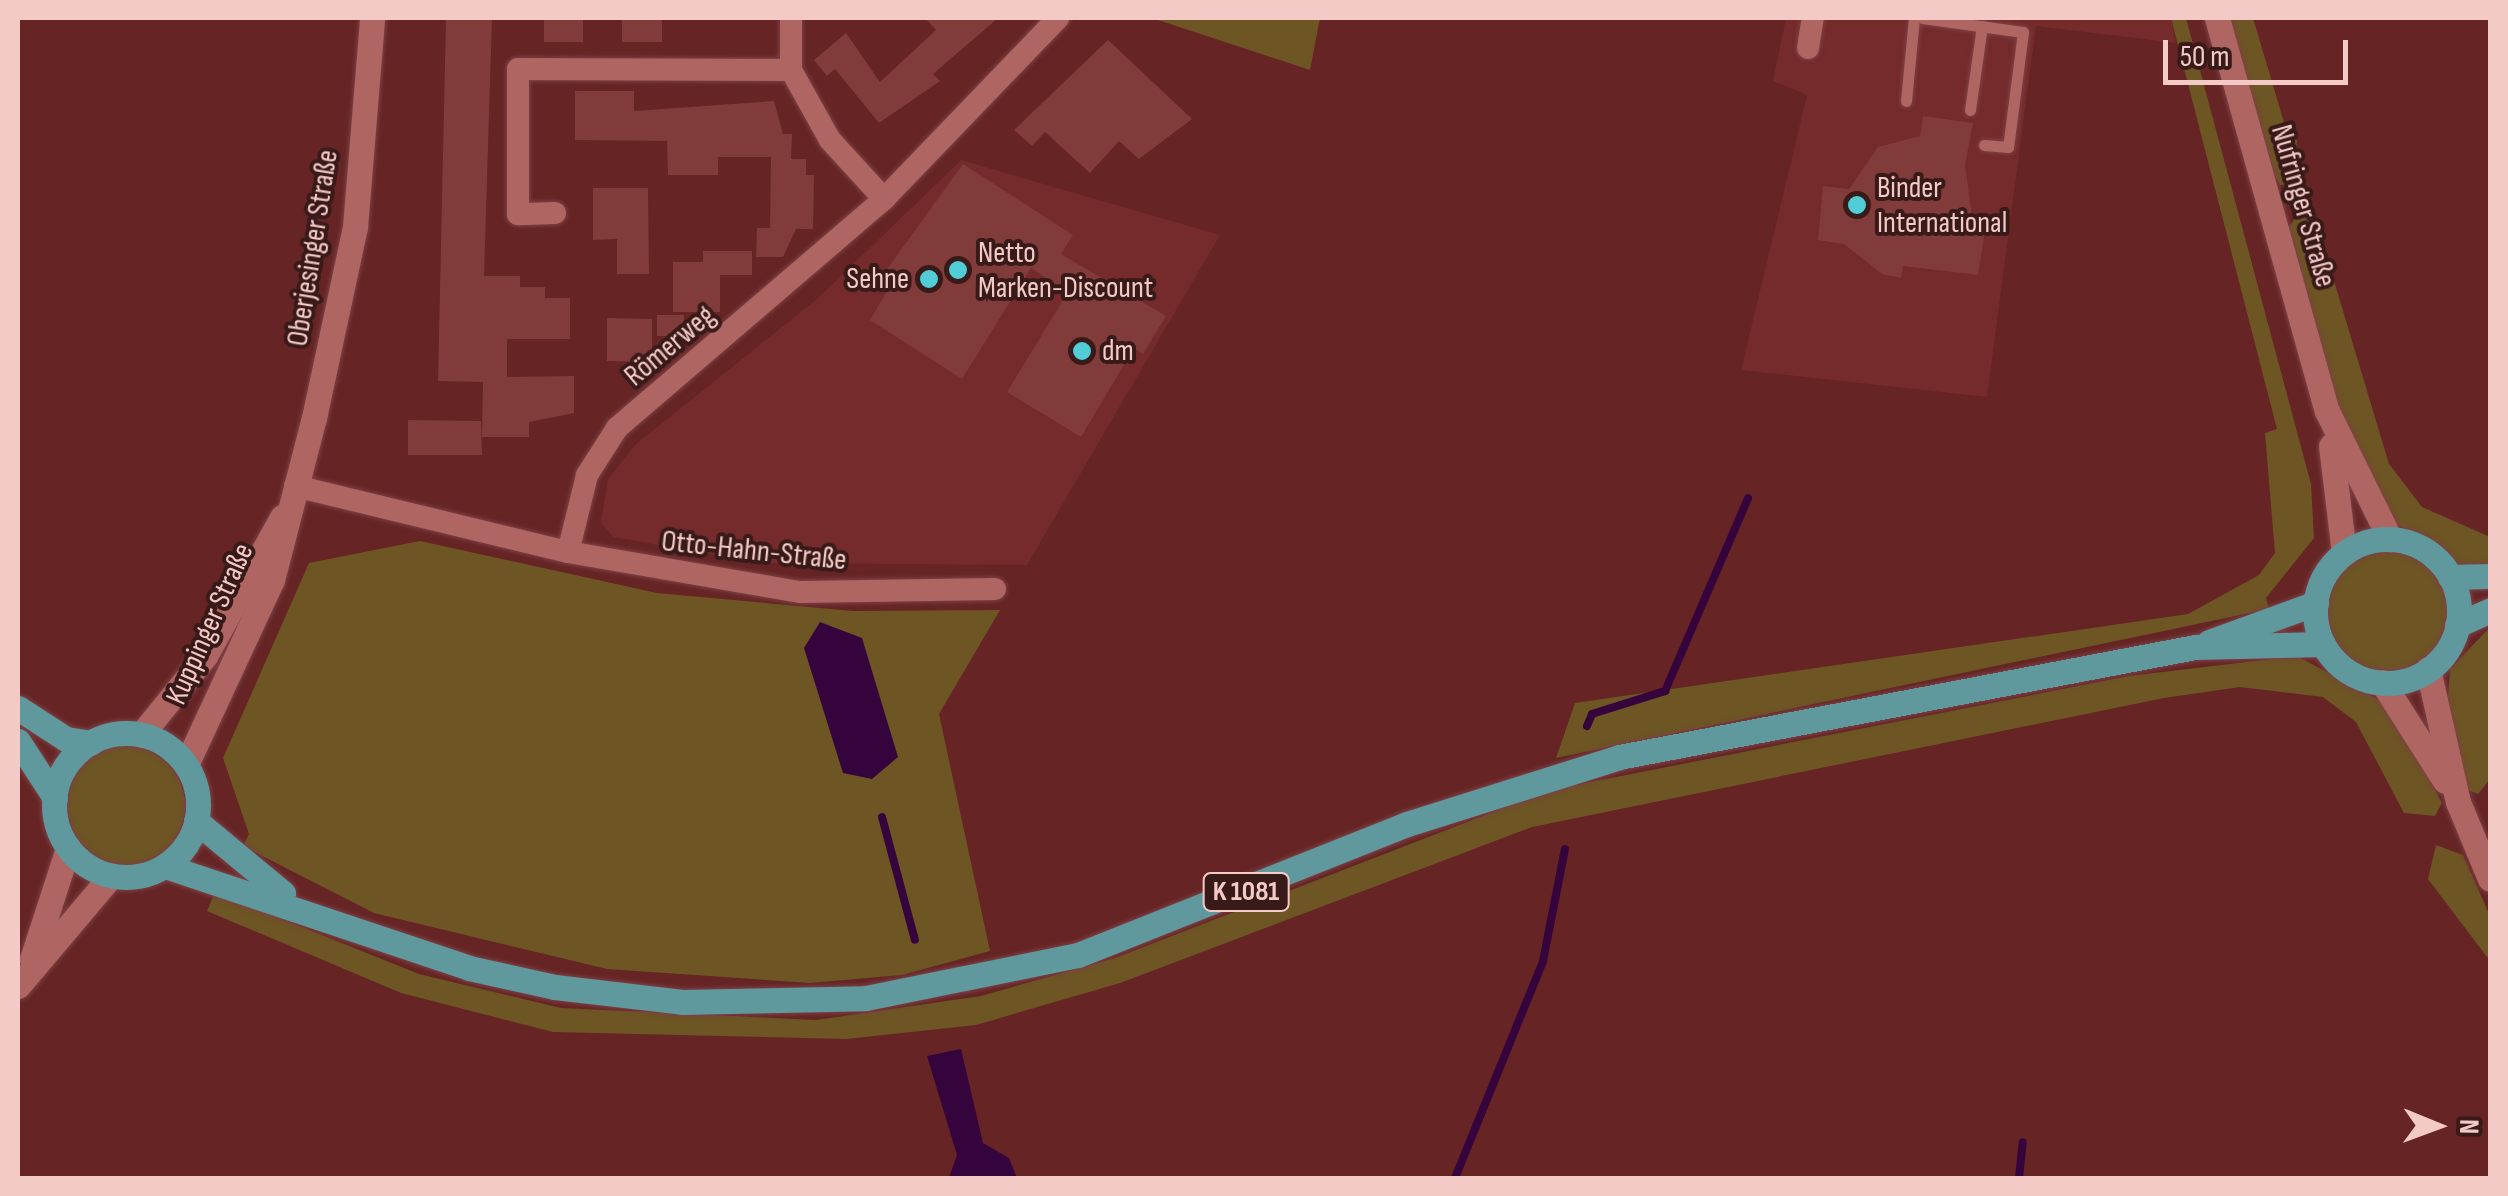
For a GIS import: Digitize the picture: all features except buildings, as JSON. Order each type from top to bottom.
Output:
[{"type":"main road","name":"Oberjesinger Straße","points":[[292,497],[355,227],[372,18]]},
{"type":"main road","name":"Nufringer Straße","points":[[2217,18],[2327,411],[2344,553]]},
{"type":"main road","name":"Nufringer Straße","points":[[2327,411],[2390,539]]},
{"type":"main road","name":"Kuppinger Straße","points":[[142,735],[205,656],[292,497]]},
{"type":"main road","name":"Kuppinger Straße","points":[[186,765],[272,580],[292,497]]},
{"type":"main road","points":[[2457,624],[2450,577],[2424,549],[2390,539],[2344,553],[2316,603],[2323,644],[2342,666],[2382,682],[2458,802],[2490,879]]},
{"type":"main road","points":[[2450,577],[2490,576]]},
{"type":"main road","name":"K 1081","points":[[165,866],[294,902],[468,968],[584,992],[759,1004],[908,993],[1091,950],[1572,769],[2195,647],[2316,603]]},
{"type":"main road","points":[[2382,682],[2428,669],[2457,624],[2490,610]]},
{"type":"main road","name":"K 1081","points":[[2195,647],[2323,644]]},
{"type":"main road","points":[[2428,669],[2458,802]]},
{"type":"main road","points":[[18,708],[66,740],[91,743],[142,735],[186,765],[196,821],[165,866],[111,876],[22,980]]},
{"type":"main road","points":[[18,741],[55,798],[68,848],[22,980]]},
{"type":"main road","points":[[55,798],[63,771],[91,743]]},
{"type":"main road","name":"K 1081","points":[[196,821],[294,902]]},
{"type":"main road","points":[[68,848],[111,876]]},
{"type":"street","points":[[791,18],[791,70],[830,140],[884,199]]},
{"type":"street","name":"Römerweg","points":[[568,552],[587,474],[617,428],[884,199],[1058,18]]},
{"type":"street","points":[[1808,48],[1813,18]]},
{"type":"street","points":[[556,214],[518,214],[518,70],[791,70]]},
{"type":"street","points":[[292,497],[568,552]]},
{"type":"street","name":"Otto-Hahn-Straße","points":[[568,552],[800,592],[995,589]]},
{"type":"lane","points":[[1906,101],[1914,18]]},
{"type":"lane","points":[[1922,18],[2023,32],[2008,147],[1984,145]]},
{"type":"lane","points":[[1970,110],[1982,26]]},
{"type":"shaded area","points":[[1152,18],[1320,18],[1310,70]]},
{"type":"shaded area","points":[[1786,18],[2171,18],[2176,43],[2036,26],[1987,397],[1741,370],[1807,95],[1773,81]]},
{"type":"shaded area","points":[[2171,18],[2186,18],[2311,484],[2314,538],[2266,598],[2269,609],[1556,758],[1575,703],[2188,614],[2259,575],[2275,553],[2265,433],[2277,429]]},
{"type":"shaded area","points":[[2228,18],[2253,18],[2289,139],[2297,140],[2296,184],[2280,185],[2266,161]]},
{"type":"shaded area","points":[[961,160],[1220,235],[1027,565],[760,563],[613,537],[601,523],[608,479],[636,444],[817,299]]},
{"type":"shaded area","points":[[2302,209],[2313,211],[2389,464],[2422,507],[2490,537],[2490,569],[2466,570],[2392,521],[2339,412],[2288,228]]},
{"type":"shaded area","points":[[420,541],[657,593],[853,611],[1000,610],[939,714],[990,951],[902,975],[810,983],[607,969],[374,913],[243,846],[249,834],[223,758],[309,563]]},
{"type":"shaded area","points":[[2388,551],[2411,556],[2430,569],[2443,588],[2448,611],[2443,634],[2430,653],[2411,666],[2388,671],[2365,666],[2346,653],[2333,634],[2328,611],[2333,588],[2346,569],[2365,556]]},
{"type":"shaded area","points":[[820,622],[862,638],[898,757],[872,779],[843,773],[804,648]]},
{"type":"shaded area","points":[[2490,627],[2490,779],[2478,794],[2467,790],[2448,698],[2450,669]]},
{"type":"shaded area","points":[[2297,656],[2392,707],[2442,803],[2435,816],[2404,813],[2356,722],[2323,697],[2240,687],[2164,698],[1532,827],[1120,983],[976,1025],[846,1039],[553,1032],[401,993],[207,911],[215,892],[419,974],[561,1008],[816,1020],[981,996],[1115,958],[1550,790],[2129,676]]},
{"type":"shaded area","points":[[125,746],[148,751],[167,764],[180,783],[185,806],[180,829],[167,848],[148,861],[125,866],[102,861],[83,848],[70,829],[65,806],[70,783],[83,764],[102,751]]},
{"type":"shaded area","points":[[2436,845],[2463,855],[2490,916],[2490,961],[2428,879]]},
{"type":"shaded area","points":[[961,1049],[983,1143],[1009,1158],[1017,1178],[949,1178],[957,1155],[927,1056]]},
{"type":"waterway","points":[[1587,726],[1592,714],[1665,691],[1748,498]]},
{"type":"waterway","points":[[882,817],[915,940]]},
{"type":"waterway","points":[[1455,1178],[1543,961],[1565,849]]},
{"type":"waterway","points":[[2019,1178],[2023,1142]]},
{"type":"place","name":"Binder International","points":[[1857,205]]},
{"type":"place","name":"Netto Marken-Discount","points":[[958,270]]},
{"type":"place","name":"Sehne","points":[[929,279]]},
{"type":"place","name":"dm","points":[[1082,351]]}]
